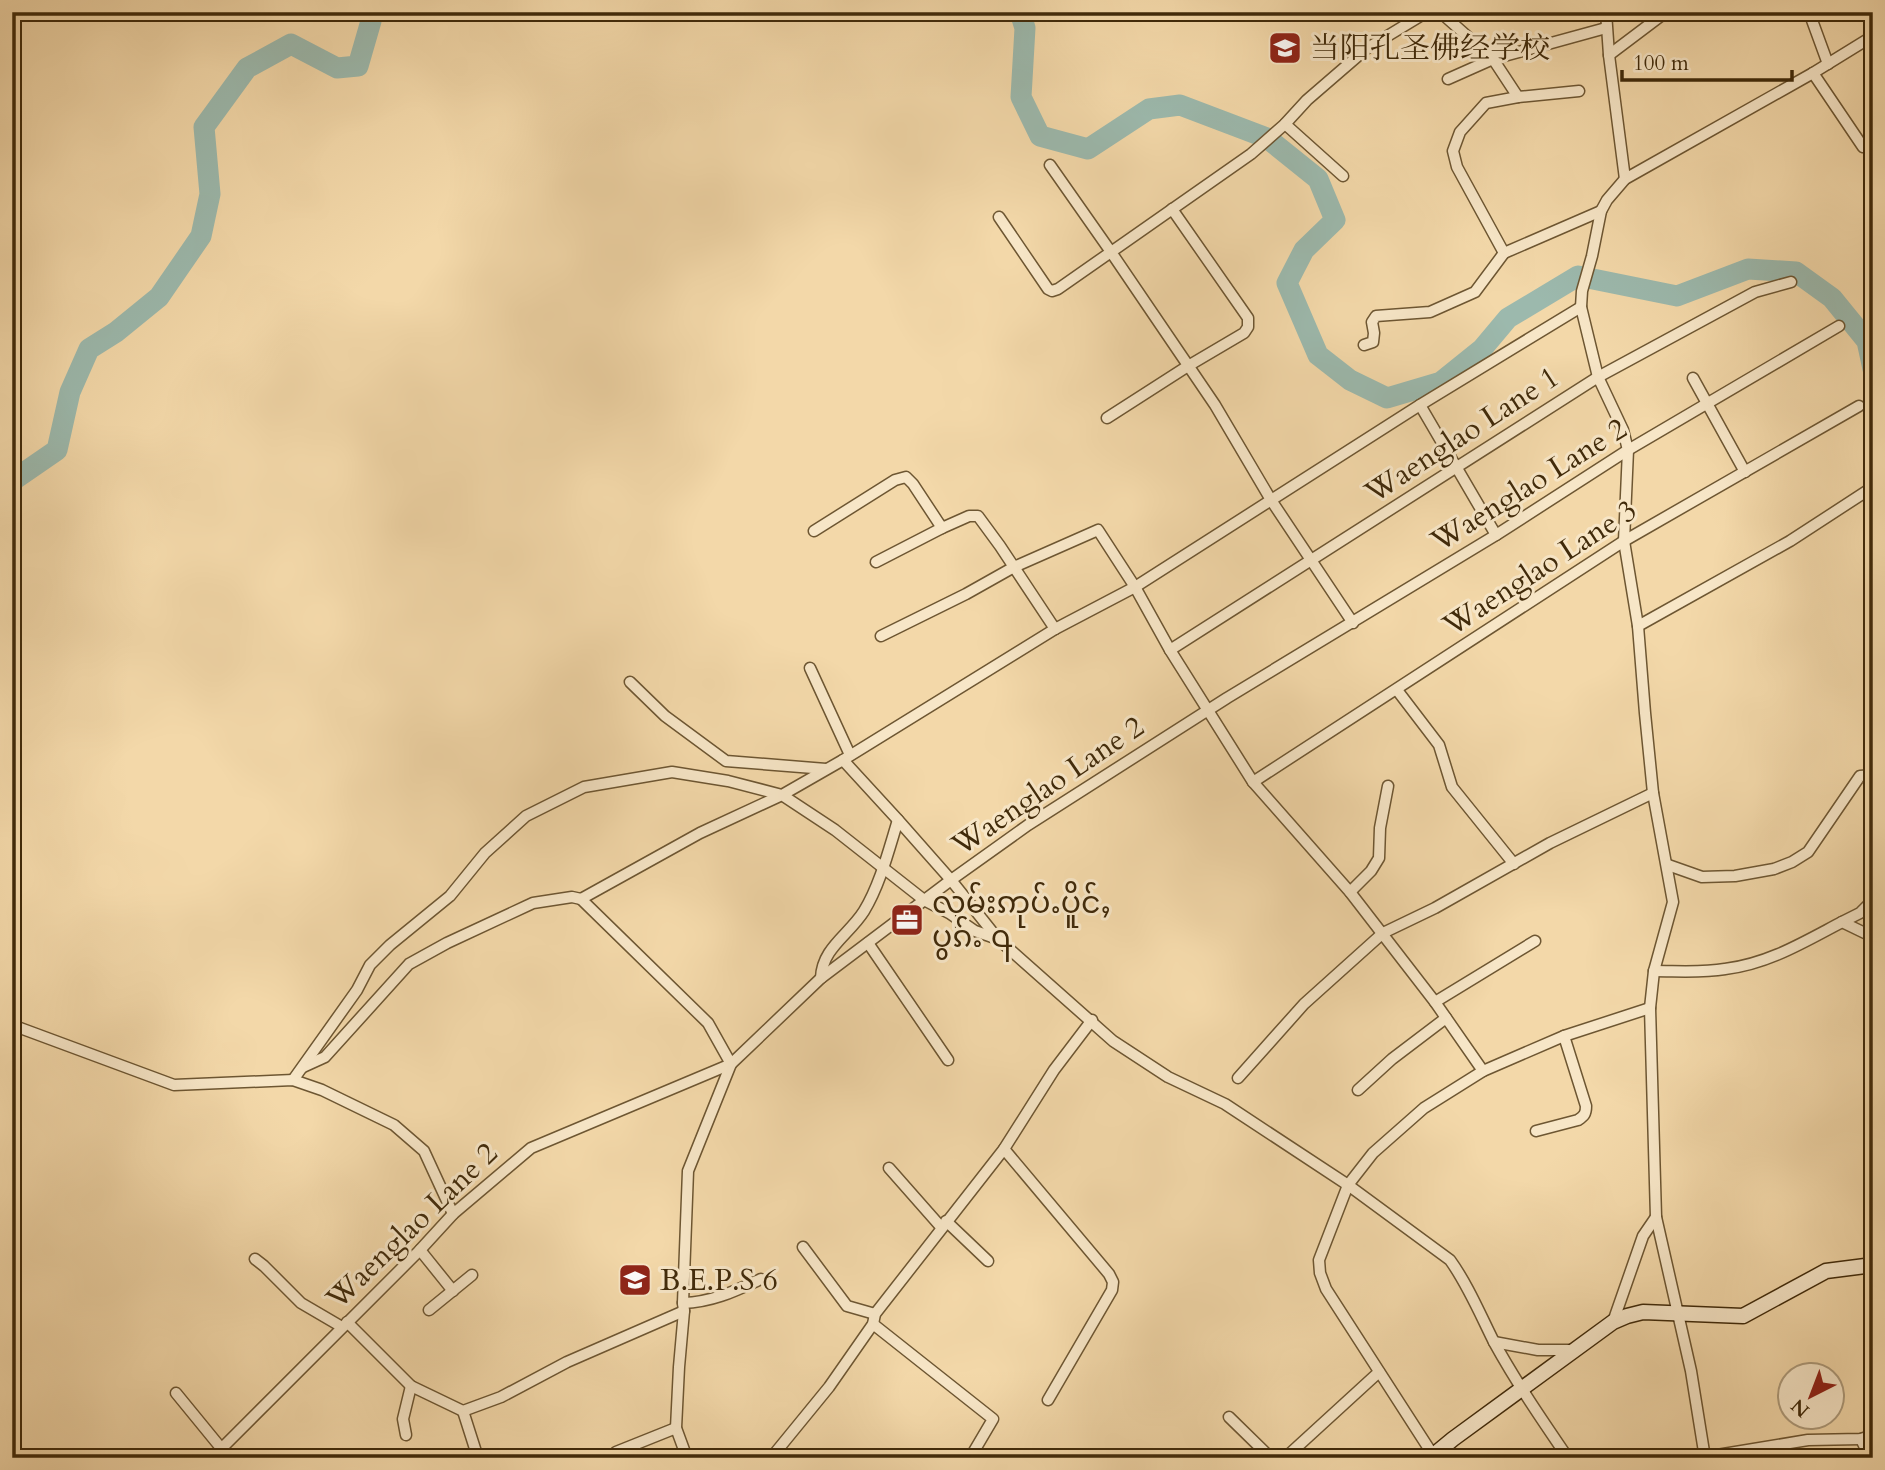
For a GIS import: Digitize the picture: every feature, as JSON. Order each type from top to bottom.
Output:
[{"type":"street","points":[[999,217],[1048,289],[1058,289],[1251,154],[1307,100],[1366,49],[1427,12]]},
{"type":"street","points":[[1440,12],[1493,59],[1518,97]]},
{"type":"street","points":[[1606,12],[1625,179]]},
{"type":"street","points":[[1609,55],[1666,12]]},
{"type":"street","points":[[1809,12],[1828,64]]},
{"type":"street","points":[[1448,79],[1493,59],[1606,27]]},
{"type":"street","points":[[1873,36],[1625,179],[1601,211],[1581,307],[1598,377],[1623,430],[1628,450],[1624,541],[1638,626],[1653,793],[1673,902],[1654,971],[1650,1007],[1657,1217],[1680,1314],[1705,1457],[1808,1440],[1861,1440],[1873,1435]]},
{"type":"street","points":[[1813,73],[1863,147]]},
{"type":"street","points":[[1504,253],[1457,167],[1453,151],[1460,132],[1486,103],[1578,91]]},
{"type":"street","points":[[1285,124],[1343,176]]},
{"type":"street","points":[[1050,165],[1214,405],[1271,500],[1353,623]]},
{"type":"street","points":[[1107,418],[1244,333],[1248,327],[1248,318],[1172,209]]},
{"type":"street","points":[[1364,345],[1373,342],[1372,322],[1377,316],[1430,312],[1475,292],[1504,253],[1601,211]]},
{"type":"street","name":"Waenglao Lane 1","points":[[1170,650],[1598,377],[1755,292],[1791,282]]},
{"type":"street","points":[[581,899],[700,834],[782,795],[1055,629],[1135,587],[1420,405],[1581,307]]},
{"type":"street","name":"Waenglao Lane 2","points":[[212,1458],[420,1251],[453,1214],[531,1148],[732,1065],[821,978],[1028,825],[1208,710],[1496,535],[1628,450],[1839,326]]},
{"type":"street","points":[[1693,377],[1745,472]]},
{"type":"street","points":[[1420,405],[1496,535]]},
{"type":"street","name":"Waenglao Lane 3","points":[[1253,782],[1624,541],[1859,406]]},
{"type":"street","points":[[814,531],[895,480],[906,477],[942,528]]},
{"type":"street","points":[[1638,626],[1790,541],[1873,487]]},
{"type":"street","points":[[876,562],[942,528],[969,516],[978,516],[1055,629]]},
{"type":"street","points":[[881,636],[1014,568],[1098,530],[1253,782],[1350,892],[1435,1002],[1483,1071]]},
{"type":"street","points":[[810,668],[846,757],[998,939],[1113,1041],[1168,1077],[1225,1104],[1348,1185],[1450,1259],[1522,1390],[1568,1458]]},
{"type":"street","points":[[630,682],[665,716],[726,761],[826,769]]},
{"type":"street","points":[[1396,690],[1438,745],[1452,788],[1514,864]]},
{"type":"street","points":[[293,1080],[357,990],[370,965],[450,896],[485,853],[526,816],[584,787],[672,772],[728,781],[782,795],[835,830],[924,900],[975,931],[998,939]]},
{"type":"street","points":[[1668,865],[1696,876],[1713,877],[1774,869],[1792,862],[1808,852],[1860,776],[1873,775]]},
{"type":"street","points":[[1350,892],[1371,871],[1379,858],[1380,828],[1388,786]]},
{"type":"street","points":[[1238,1078],[1304,1004],[1382,933],[1435,908],[1550,843],[1653,793]]},
{"type":"street","points":[[821,978],[822,966],[831,950],[864,912],[883,869],[898,820]]},
{"type":"street","points":[[300,1069],[325,1057],[408,964],[533,903],[572,897],[581,899],[708,1023],[732,1065],[688,1171],[684,1307],[676,1428],[687,1458]]},
{"type":"street","points":[[1654,971],[1725,970],[1785,953],[1860,912],[1873,900]]},
{"type":"street","points":[[1842,922],[1873,937]]},
{"type":"street","points":[[1435,1002],[1535,941]]},
{"type":"street","points":[[868,943],[948,1060]]},
{"type":"street","points":[[1650,1007],[1564,1035],[1483,1071],[1424,1108],[1373,1153],[1348,1185],[1319,1260],[1320,1273],[1326,1289],[1431,1456],[1613,1322],[1643,1312],[1743,1316],[1826,1271],[1873,1265]]},
{"type":"street","points":[[1358,1090],[1392,1059],[1446,1018]]},
{"type":"street","points":[[771,1458],[829,1387],[874,1319],[944,1224],[1004,1149],[1054,1070],[1092,1020]]},
{"type":"street","points":[[12,1025],[174,1085],[293,1080],[323,1090],[394,1125],[424,1151],[453,1214]]},
{"type":"street","points":[[1536,1131],[1578,1120],[1586,1112],[1564,1035]]},
{"type":"street","points":[[1004,1149],[1109,1273],[1113,1282],[1112,1290],[1048,1400]]},
{"type":"street","points":[[889,1168],[944,1224],[988,1261]]},
{"type":"street","points":[[1613,1322],[1643,1236],[1657,1217]]},
{"type":"street","points":[[803,1247],[847,1306],[874,1319],[993,1419],[970,1458]]},
{"type":"street","points":[[420,1251],[453,1291]]},
{"type":"street","points":[[255,1259],[301,1303],[345,1325],[411,1386],[463,1411],[501,1397],[567,1362],[684,1307],[702,1303],[761,1279]]},
{"type":"street","points":[[429,1310],[472,1275]]},
{"type":"street","points":[[1494,1342],[1538,1350],[1577,1350]]},
{"type":"street","points":[[1284,1458],[1379,1372]]},
{"type":"street","points":[[406,1435],[403,1419],[411,1386]]},
{"type":"street","points":[[177,1393],[221,1448]]},
{"type":"street","points":[[463,1411],[478,1458]]},
{"type":"street","points":[[1229,1417],[1271,1458]]},
{"type":"street","points":[[616,1452],[676,1428]]},
{"type":"street","points":[[1861,1440],[1870,1458]]},
{"type":"waterway","points":[[12,481],[57,450],[70,392],[89,349],[116,332],[159,297],[201,236],[210,194],[204,127],[247,68],[291,44],[337,68],[358,66],[372,12]]},
{"type":"waterway","points":[[1020,12],[1025,28],[1021,97],[1040,136],[1088,149],[1149,109],[1180,105],[1267,138],[1318,179],[1335,220],[1304,250],[1287,283],[1318,355],[1350,380],[1387,398],[1441,382],[1482,349],[1508,318],[1578,276],[1677,296],[1748,269],[1796,272],[1832,298],[1867,341],[1873,369]]},
{"type":"place","name":"当阳孔圣佛经学校","points":[[1285,48]]},
{"type":"place","name":"လုမ်းဢုပ်ႉပိူင်ႇ ပွၵ်ႉ ႖","points":[[907,920]]},
{"type":"place","name":"B.E.P.S 6","points":[[635,1280]]}]
